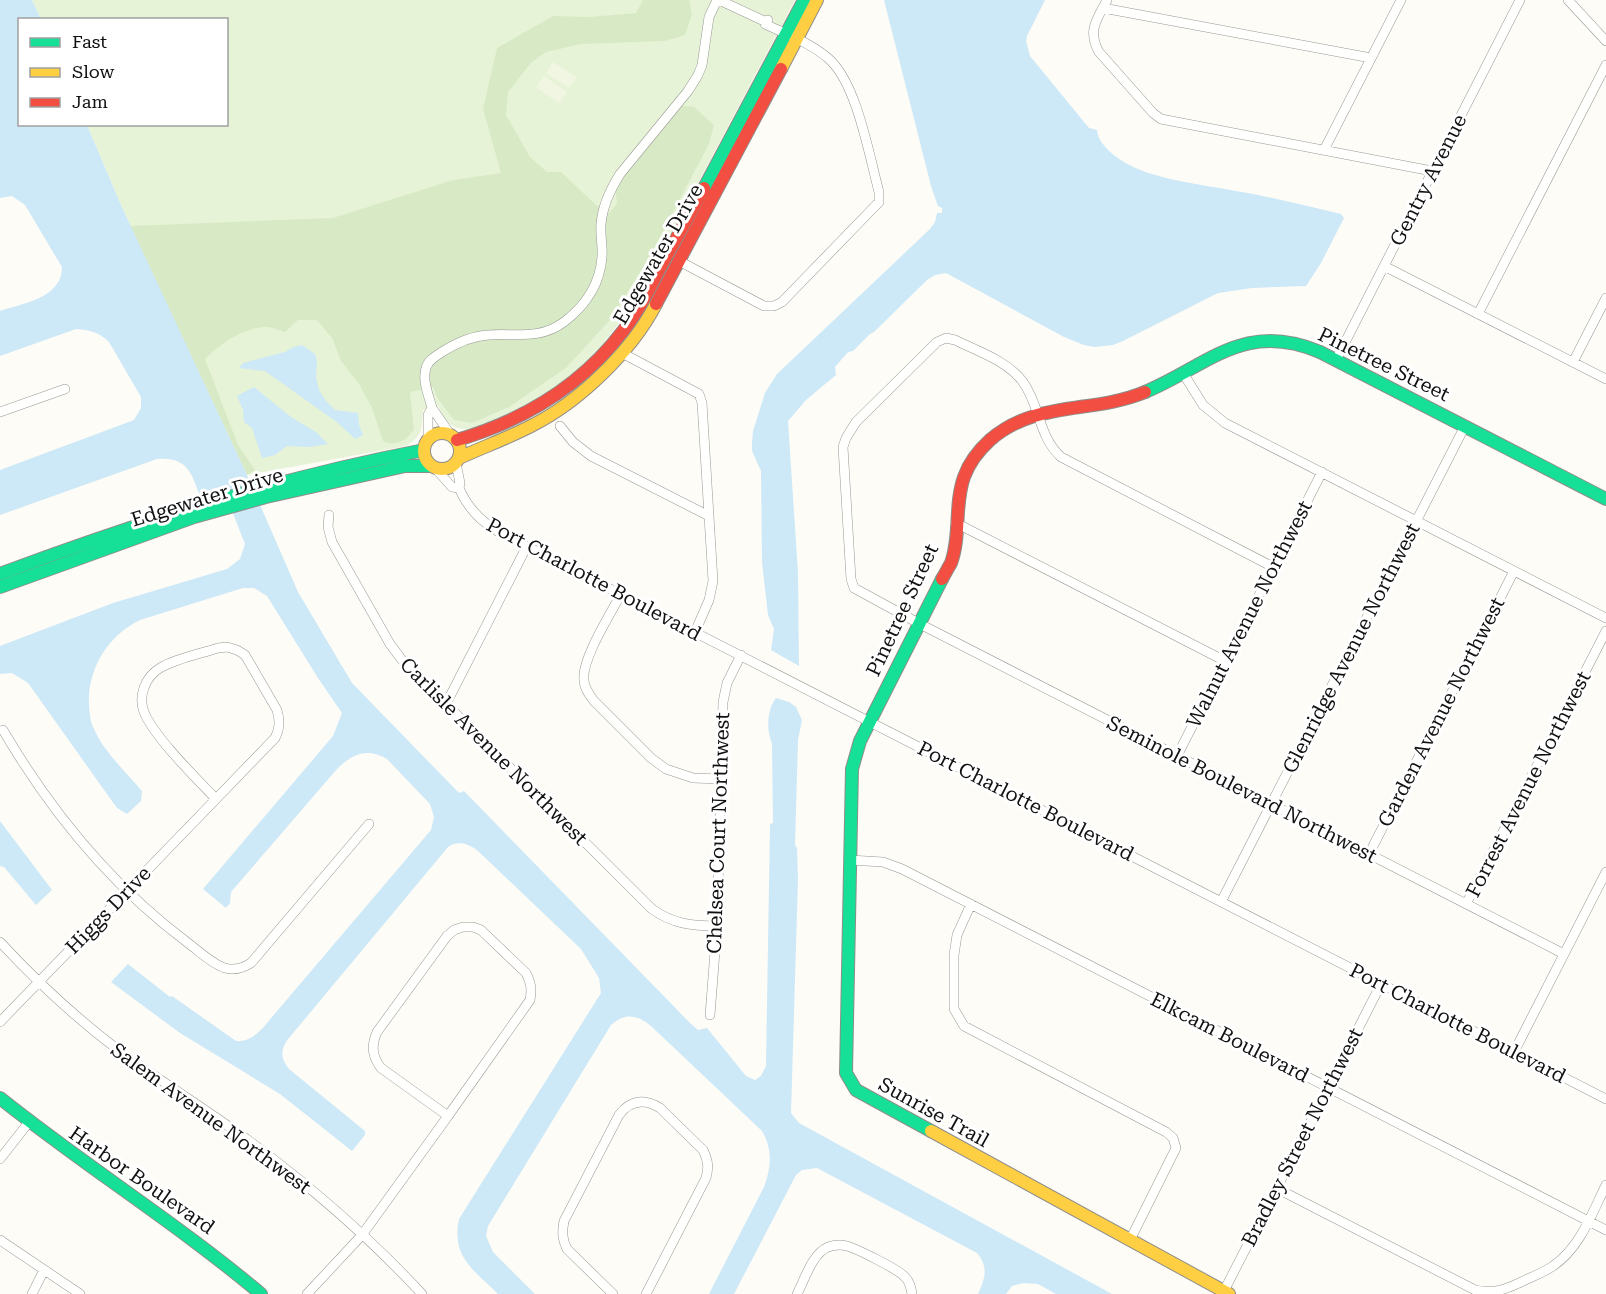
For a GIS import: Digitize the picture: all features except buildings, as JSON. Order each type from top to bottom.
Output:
[{"type":"street","points":[[432,408],[428,415],[425,458],[433,467],[448,468],[458,460],[460,449],[432,408],[425,376],[429,361],[468,339],[488,335],[517,336],[548,330],[562,324],[586,301],[600,270],[601,224],[611,189],[620,174],[688,91],[698,75],[702,65],[709,17],[718,0],[773,23],[786,34],[830,60],[848,84],[879,192],[879,202],[782,302],[774,306],[764,306],[679,261]]},
{"type":"street","name":"Edgewater Drive","points":[[453,437],[475,436],[533,410],[579,378],[621,334],[639,308],[804,0]]},
{"type":"street","name":"Edgewater Drive","points":[[458,460],[532,426],[553,413],[596,380],[621,353],[654,308],[679,261],[786,34],[817,0]]},
{"type":"street","points":[[1324,150],[1401,0]]},
{"type":"street","name":"Gentry Avenue","points":[[1336,360],[1520,0]]},
{"type":"street","points":[[1568,0],[1606,41]]},
{"type":"street","points":[[1371,58],[1105,4],[1095,24],[1093,34],[1094,43],[1099,52],[1161,119],[1432,171]]},
{"type":"street","points":[[1478,314],[1606,65]]},
{"type":"street","points":[[1384,266],[1606,379]]},
{"type":"street","points":[[1573,362],[1606,298]]},
{"type":"street","name":"Seminole Boulevard Northwest","points":[[1037,414],[1028,389],[1016,374],[956,340],[946,338],[937,342],[850,429],[843,447],[851,579],[854,588],[1564,954]]},
{"type":"street","name":"Pinetree Street","points":[[870,722],[951,562],[960,487],[975,457],[998,433],[1016,422],[1037,414],[1068,406],[1118,400],[1146,391],[1234,347],[1266,340],[1299,344],[1336,360],[1606,499]]},
{"type":"street","points":[[621,353],[699,394],[702,403],[713,572],[712,591],[694,632]]},
{"type":"street","points":[[1183,373],[1197,398],[1217,418],[1606,618]]},
{"type":"street","points":[[0,412],[65,389]]},
{"type":"street","points":[[1037,414],[1048,443],[1061,457],[1273,567]]},
{"type":"street","points":[[560,426],[573,442],[591,456],[709,516]]},
{"type":"street","name":"Glenridge Avenue Northwest","points":[[1221,902],[1465,426]]},
{"type":"street","points":[[426,445],[440,433],[453,437]]},
{"type":"street","name":"Edgewater Drive","points":[[0,587],[194,517],[229,507],[263,491],[426,445]]},
{"type":"street","name":"Port Charlotte Boulevard","points":[[458,460],[459,488],[468,505],[481,520],[496,531],[1606,1099]]},
{"type":"street","name":"Edgewater Drive","points":[[0,574],[157,517],[216,499],[405,466],[433,467]]},
{"type":"street","name":"Port Charlotte Boulevard","points":[[433,467],[452,487],[459,488]]},
{"type":"street","name":"Walnut Avenue Northwest","points":[[1177,756],[1322,472]]},
{"type":"street","name":"Carlisle Avenue Northwest","points":[[329,515],[327,527],[333,542],[390,644],[402,660],[652,909],[662,916],[683,924],[717,926]]},
{"type":"street","points":[[956,523],[1225,661]]},
{"type":"street","points":[[446,704],[527,546]]},
{"type":"street","name":"Garden Avenue Northwest","points":[[1369,854],[1514,571]]},
{"type":"street","points":[[621,594],[586,662],[584,681],[586,690],[594,701],[658,764],[684,776],[721,779]]},
{"type":"street","name":"Forrest Avenue Northwest","points":[[1466,904],[1606,632]]},
{"type":"street","name":"Higgs Drive","points":[[0,1022],[39,982],[127,891],[216,799],[275,738],[280,720],[277,710],[245,656],[227,647],[159,668],[146,683],[142,702],[144,711],[155,730],[194,777],[216,799]]},
{"type":"street","name":"Chelsea Court Northwest","points":[[710,1015],[717,926],[723,702],[727,683],[741,656]]},
{"type":"street","name":"Sunrise Trail","points":[[870,722],[857,749],[852,768],[845,1064],[850,1082],[864,1095],[1226,1293]]},
{"type":"street","points":[[3,730],[54,807],[127,891],[178,935],[224,968],[233,970],[251,963],[369,824]]},
{"type":"street","name":"Elkcam Boulevard","points":[[850,860],[893,865],[1606,1230]]},
{"type":"street","points":[[1514,1052],[1606,872]]},
{"type":"street","points":[[970,904],[960,926],[954,955],[954,1009],[964,1026],[1166,1132],[1173,1138],[1176,1148],[1130,1240]]},
{"type":"street","points":[[307,1294],[362,1235],[448,1116],[530,1000],[531,981],[526,973],[481,930],[472,927],[454,930],[447,936],[377,1032],[373,1041],[372,1050],[381,1068],[448,1116]]},
{"type":"street","name":"Salem Avenue Northwest","points":[[0,942],[39,982],[116,1049],[249,1141],[311,1190],[362,1235],[422,1294]]},
{"type":"street","name":"Bradley Street Northwest","points":[[1226,1293],[1276,1188],[1381,984]]},
{"type":"street","name":"Harbor Boulevard","points":[[0,1098],[82,1162],[183,1231],[261,1294]]},
{"type":"street","points":[[613,1294],[567,1249],[562,1230],[564,1221],[619,1115],[633,1102],[642,1101],[652,1102],[660,1108],[703,1150],[708,1169],[706,1178],[646,1294]]},
{"type":"street","points":[[0,1159],[29,1122]]},
{"type":"street","points":[[1276,1188],[1484,1293],[1503,1290],[1554,1265],[1575,1245],[1606,1185]]},
{"type":"street","points":[[0,1240],[80,1294]]},
{"type":"street","points":[[797,1294],[821,1251],[830,1246],[839,1245],[849,1246],[906,1277],[912,1294]]},
{"type":"street","points":[[32,1294],[44,1270]]},
{"type":"green space","points":[[32,0],[795,0],[647,279],[617,326],[580,367],[558,384],[535,400],[469,429],[450,424],[438,406],[423,410],[419,435],[406,446],[247,475],[120,203],[87,126],[228,126],[228,18],[41,18]],"holes":[[[623,15],[497,48],[587,17]]]},
{"type":"green space","points":[[643,0],[689,0],[692,14],[685,35],[665,41],[581,44],[546,52],[531,63],[508,92],[506,115],[530,157],[547,172],[561,172],[596,205],[609,213],[617,204],[615,186],[674,105],[694,107],[714,125],[709,144],[649,258],[610,320],[566,368],[509,407],[472,423],[454,420],[438,399],[433,387],[410,392],[414,429],[408,437],[397,443],[383,441],[372,408],[359,384],[341,361],[332,338],[317,320],[298,320],[285,332],[267,327],[241,333],[218,347],[205,359],[238,445],[255,470],[247,475],[130,226],[333,218],[453,180],[501,173],[483,109],[497,48],[553,16],[587,17],[636,13]]},
{"type":"green space","points":[[553,62],[577,77],[569,88],[546,73]]},
{"type":"green space","points":[[544,76],[567,92],[559,103],[536,87]]},
{"type":"water","points":[[0,0],[32,0],[41,18],[18,18],[18,126],[87,126],[120,203],[247,475],[298,592],[352,683],[459,793],[464,791],[691,1024],[698,1030],[707,1028],[746,1076],[755,1080],[761,1076],[766,1066],[770,824],[773,823],[772,743],[768,720],[776,698],[796,707],[802,720],[798,740],[795,845],[798,879],[791,1113],[799,1123],[1112,1294],[1056,1294],[1038,1284],[1023,1283],[1012,1286],[1006,1294],[978,1294],[985,1273],[981,1258],[977,1253],[817,1168],[802,1170],[796,1175],[734,1294],[709,1294],[764,1187],[769,1166],[768,1145],[762,1131],[651,1026],[631,1016],[621,1018],[611,1025],[488,1226],[486,1236],[493,1252],[535,1294],[498,1294],[473,1270],[461,1253],[457,1232],[459,1219],[601,993],[599,978],[581,949],[478,851],[467,845],[460,843],[448,847],[284,1046],[282,1054],[289,1069],[365,1131],[365,1135],[352,1151],[280,1094],[180,1033],[111,982],[128,964],[170,997],[172,996],[236,1041],[249,1039],[264,1026],[431,830],[434,817],[430,804],[387,759],[373,753],[360,754],[348,759],[337,769],[231,892],[230,903],[226,908],[203,889],[333,736],[342,713],[267,596],[254,588],[243,588],[140,620],[118,635],[101,655],[91,680],[90,718],[103,746],[142,791],[141,801],[127,814],[117,808],[28,683],[12,673],[0,674],[0,646],[113,603],[227,569],[240,559],[245,544],[227,498],[218,488],[199,494],[186,467],[167,459],[157,459],[0,515],[0,470],[134,420],[141,408],[141,397],[109,342],[90,331],[76,329],[0,356],[0,311],[30,302],[49,292],[56,286],[62,267],[25,205],[12,196],[0,198]]},
{"type":"water","points":[[884,0],[1045,0],[1027,36],[1030,56],[1089,128],[1097,130],[1106,148],[1119,159],[1138,169],[1162,177],[1292,202],[1341,214],[1344,218],[1321,263],[1306,286],[1252,288],[1218,293],[1113,345],[1094,347],[1064,337],[946,273],[935,275],[927,280],[874,332],[853,351],[848,352],[835,367],[836,375],[806,400],[788,421],[798,573],[799,666],[771,650],[774,629],[768,615],[762,562],[761,471],[752,451],[753,431],[765,393],[777,374],[930,229],[937,213],[942,213],[942,208],[938,206],[931,186]]},
{"type":"water","points":[[302,345],[315,354],[319,390],[326,401],[335,410],[358,413],[363,435],[355,439],[338,423],[265,371],[239,368],[243,363]]},
{"type":"water","points":[[254,387],[291,417],[316,432],[328,444],[310,447],[287,446],[275,455],[262,458],[252,428],[244,422],[243,410],[237,396]]},
{"type":"water","points":[[0,821],[52,890],[36,905],[4,867],[0,866]]},
{"type":"traffic: fast","points":[[704,188],[804,0]]},
{"type":"traffic: fast","points":[[1145,392],[1208,359],[1248,343],[1270,341],[1293,343],[1320,352],[1606,499]]},
{"type":"traffic: fast","points":[[0,574],[209,503],[316,474],[424,450]]},
{"type":"traffic: fast","points":[[0,587],[194,517],[266,497],[405,466],[430,466]]},
{"type":"traffic: fast","points":[[931,1131],[856,1090],[846,1073],[852,769],[860,741],[942,579]]},
{"type":"traffic: fast","points":[[0,1098],[197,1243],[261,1294]]},
{"type":"traffic: slow","points":[[781,69],[817,0]]},
{"type":"traffic: slow","points":[[459,458],[531,426],[585,390],[633,340],[656,304]]},
{"type":"traffic: slow","points":[[442,433],[455,438],[460,451],[455,464],[442,469],[429,464],[424,451],[429,438],[442,433]]},
{"type":"traffic: slow","points":[[931,1131],[1229,1294]]},
{"type":"traffic: jam","points":[[656,304],[781,69]]},
{"type":"traffic: jam","points":[[457,440],[504,423],[549,399],[569,385],[606,351],[638,309],[704,188]]},
{"type":"traffic: jam","points":[[942,579],[954,553],[959,498],[964,477],[975,457],[990,440],[1008,427],[1045,413],[1125,399],[1145,392]]}]
